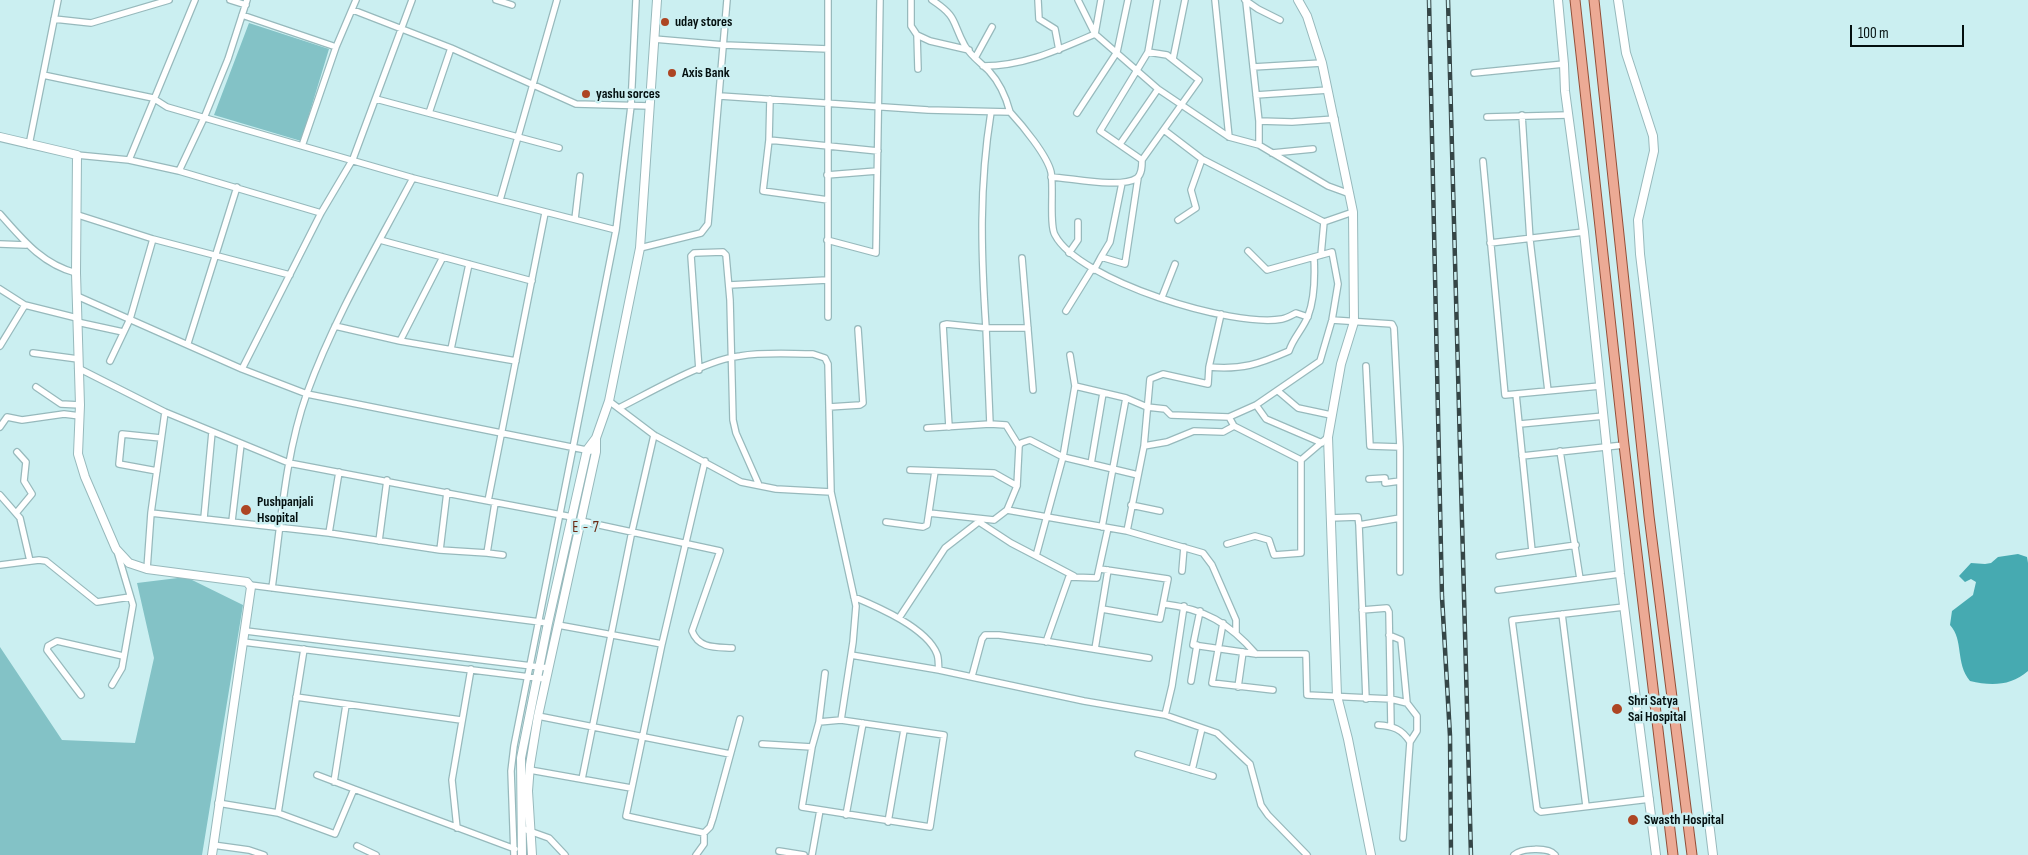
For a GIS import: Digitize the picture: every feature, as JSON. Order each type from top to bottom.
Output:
[{"type":"main road","points":[[1575,0],[1624,445],[1673,855]]},
{"type":"main road","points":[[1594,0],[1649,516],[1692,855]]},
{"type":"street","points":[[29,144],[58,0]]},
{"type":"street","points":[[54,19],[91,23],[169,0]]},
{"type":"street","points":[[129,160],[195,0]]},
{"type":"street","points":[[179,171],[204,118],[228,59],[247,3],[230,0]]},
{"type":"street","points":[[302,146],[336,48],[356,0]]},
{"type":"street","points":[[242,369],[321,213],[353,159],[412,0]]},
{"type":"street","points":[[496,0],[512,5]]},
{"type":"street","points":[[500,200],[557,0]]},
{"type":"street","points":[[518,853],[511,771],[526,676],[561,514],[616,230],[631,106],[636,0]]},
{"type":"street","points":[[518,853],[521,828],[522,758],[539,667],[587,450],[596,438],[609,401],[640,248],[657,0]]},
{"type":"street","points":[[640,248],[701,233],[706,229],[709,219],[727,0]]},
{"type":"street","points":[[828,0],[826,147],[828,317]]},
{"type":"street","points":[[827,240],[876,253],[880,0]]},
{"type":"street","points":[[911,0],[911,26],[917,35],[930,41],[969,50]]},
{"type":"street","points":[[932,0],[948,11],[955,19],[969,50],[1006,95],[1010,112],[1028,132],[1050,169],[1053,234],[1070,253],[1093,269],[1131,288],[1202,312],[1255,320],[1284,319],[1296,313],[1308,316]]},
{"type":"street","points":[[1038,0],[1039,19],[1055,29],[1059,50]]},
{"type":"street","points":[[1078,0],[1094,34],[1158,89],[1229,138],[1259,146],[1328,186],[1350,194]]},
{"type":"street","points":[[1094,34],[1101,0]]},
{"type":"street","points":[[1077,113],[1117,52],[1128,0]]},
{"type":"street","points":[[1142,160],[1100,131],[1148,52],[1157,0]]},
{"type":"street","points":[[1173,59],[1185,0]]},
{"type":"street","points":[[1215,0],[1229,138]]},
{"type":"street","points":[[1298,0],[1307,16],[1322,63],[1353,212],[1354,322],[1341,364],[1325,440],[1337,696],[1348,739],[1370,853]]},
{"type":"street","points":[[1558,0],[1564,64],[1564,86],[1584,232],[1620,574],[1656,855]]},
{"type":"street","points":[[1618,0],[1626,53],[1653,136],[1654,151],[1638,220],[1640,254],[1713,855]]},
{"type":"street","points":[[1245,1],[1259,121],[1259,146]]},
{"type":"street","points":[[1245,1],[1280,20]]},
{"type":"street","points":[[353,10],[451,48],[576,104],[650,106]]},
{"type":"street","points":[[242,15],[336,48]]},
{"type":"street","points":[[975,58],[992,27]]},
{"type":"street","points":[[983,66],[1018,63],[1059,50],[1094,34]]},
{"type":"street","points":[[917,35],[918,69]]},
{"type":"street","points":[[654,39],[724,45],[828,49]]},
{"type":"street","points":[[429,113],[451,48]]},
{"type":"street","points":[[1101,257],[1126,264],[1142,160],[1199,80],[1167,55],[1148,52]]},
{"type":"street","points":[[1253,67],[1322,63]]},
{"type":"street","points":[[1474,74],[1564,64]]},
{"type":"street","points":[[43,76],[153,98],[167,107],[353,159],[412,178],[616,230]]},
{"type":"street","points":[[1120,144],[1158,89]]},
{"type":"street","points":[[1256,95],[1328,90]]},
{"type":"street","points":[[720,96],[1010,112]]},
{"type":"street","points":[[376,99],[560,148]]},
{"type":"street","points":[[770,99],[769,140],[763,191],[828,200]]},
{"type":"street","points":[[990,424],[980,240],[984,154],[991,112]]},
{"type":"street","points":[[1522,115],[1530,240],[1548,391]]},
{"type":"street","points":[[1487,117],[1568,115]]},
{"type":"street","points":[[1259,121],[1298,122],[1335,119]]},
{"type":"street","points":[[1164,130],[1202,159],[1324,222],[1353,212]]},
{"type":"street","points":[[0,137],[76,155],[129,160],[179,171],[321,213]]},
{"type":"street","points":[[769,140],[878,151]]},
{"type":"street","points":[[1272,153],[1313,149]]},
{"type":"street","points":[[76,155],[78,214],[76,296],[80,462],[116,549],[133,605],[122,668],[112,685]]},
{"type":"street","points":[[1178,220],[1196,208],[1191,190],[1202,159]]},
{"type":"street","points":[[1482,161],[1505,395],[1600,386]]},
{"type":"street","points":[[827,176],[877,172]]},
{"type":"street","points":[[575,219],[580,176]]},
{"type":"street","points":[[1051,177],[1122,183],[1138,178]]},
{"type":"street","points":[[272,588],[289,463],[307,394],[335,326],[412,178]]},
{"type":"street","points":[[1066,311],[1110,242],[1122,183]]},
{"type":"street","points":[[188,343],[237,187]]},
{"type":"street","points":[[488,501],[500,431],[516,361],[545,213]]},
{"type":"street","points":[[0,214],[26,245],[49,263],[76,273]]},
{"type":"street","points":[[78,214],[215,257],[290,275]]},
{"type":"street","points":[[1070,253],[1078,240],[1078,222]]},
{"type":"street","points":[[1321,256],[1324,222]]},
{"type":"street","points":[[1490,243],[1530,240],[1584,232]]},
{"type":"street","points":[[110,361],[130,319],[153,239]]},
{"type":"street","points":[[380,240],[532,281]]},
{"type":"street","points":[[0,244],[26,245]]},
{"type":"street","points":[[1075,386],[1126,398],[1147,407],[1165,409],[1171,415],[1228,417],[1256,405],[1320,361],[1332,320],[1338,284],[1332,252],[1267,270],[1248,251]]},
{"type":"street","points":[[699,370],[692,254],[725,253],[729,284],[733,420],[736,433],[759,485]]},
{"type":"street","points":[[400,341],[443,257]]},
{"type":"street","points":[[1022,258],[1033,390]]},
{"type":"street","points":[[1209,367],[1233,369],[1257,365],[1289,351],[1292,342],[1308,316],[1315,280],[1314,258]]},
{"type":"street","points":[[451,349],[469,264]]},
{"type":"street","points":[[1162,297],[1175,264]]},
{"type":"street","points":[[729,284],[827,280]]},
{"type":"street","points":[[0,289],[25,305],[123,332]]},
{"type":"street","points":[[76,296],[188,343],[242,369],[307,394],[500,431],[596,452]]},
{"type":"street","points":[[0,346],[25,305]]},
{"type":"street","points":[[1127,531],[1144,446],[1150,379],[1163,374],[1208,384],[1209,367],[1221,314]]},
{"type":"street","points":[[1332,320],[1392,324],[1394,328],[1400,447],[1400,572]]},
{"type":"street","points":[[949,427],[943,326],[947,324],[986,328],[1028,328]]},
{"type":"street","points":[[335,326],[400,341],[516,361]]},
{"type":"street","points":[[830,407],[860,405],[862,403],[858,329]]},
{"type":"street","points":[[33,353],[78,359]]},
{"type":"street","points":[[619,408],[699,370],[731,358],[763,354],[821,356],[828,364],[831,492],[856,612],[841,720]]},
{"type":"street","points":[[1036,556],[1063,457],[1075,386],[1070,355]]},
{"type":"street","points":[[1366,366],[1370,446],[1400,447]]},
{"type":"street","points":[[78,368],[165,412],[289,463],[387,480],[572,517]]},
{"type":"street","points":[[36,387],[61,404],[80,405]]},
{"type":"street","points":[[1278,391],[1298,408],[1331,415]]},
{"type":"street","points":[[1091,464],[1103,393]]},
{"type":"street","points":[[1516,394],[1532,551]]},
{"type":"street","points":[[981,520],[1011,543],[1074,576],[1097,578],[1100,569],[1126,398]]},
{"type":"street","points":[[609,401],[654,435],[704,460],[728,477],[740,482],[776,489],[831,492]]},
{"type":"street","points":[[1256,405],[1266,419],[1325,440]]},
{"type":"street","points":[[147,569],[151,513],[165,412]]},
{"type":"street","points":[[0,426],[7,417],[22,420],[64,414],[80,416]]},
{"type":"street","points":[[1520,424],[1604,416]]},
{"type":"street","points":[[1228,417],[1234,426],[1301,460]]},
{"type":"street","points":[[927,428],[990,424],[1006,425],[1019,446],[1017,486],[1007,510],[994,520],[929,513]]},
{"type":"street","points":[[1144,446],[1167,442],[1194,430],[1223,432],[1234,426]]},
{"type":"street","points":[[204,518],[212,432]]},
{"type":"street","points":[[157,471],[119,464],[122,434],[161,438]]},
{"type":"street","points":[[582,779],[632,531],[654,435]]},
{"type":"street","points":[[532,855],[530,770],[538,716],[596,452],[596,438]]},
{"type":"street","points":[[1019,446],[1021,443],[1030,440],[1063,457],[1114,471],[1138,475]]},
{"type":"street","points":[[1301,460],[1325,440]]},
{"type":"street","points":[[232,521],[241,444]]},
{"type":"street","points":[[1522,456],[1607,445],[1624,445]]},
{"type":"street","points":[[17,452],[26,462],[24,481],[32,494],[17,512]]},
{"type":"street","points":[[1560,452],[1580,579]]},
{"type":"street","points":[[704,460],[662,644],[626,816],[704,833]]},
{"type":"street","points":[[1227,544],[1255,536],[1269,540],[1274,555],[1301,553],[1301,460]]},
{"type":"street","points":[[910,470],[994,473],[1017,486]]},
{"type":"street","points":[[886,522],[925,526],[929,513],[935,471]]},
{"type":"street","points":[[330,533],[339,472]]},
{"type":"street","points":[[1369,479],[1385,478],[1384,483],[1400,481]]},
{"type":"street","points":[[379,541],[387,480]]},
{"type":"street","points":[[440,550],[447,492]]},
{"type":"street","points":[[0,495],[17,512],[22,523],[30,561]]},
{"type":"street","points":[[487,553],[495,503]]},
{"type":"street","points":[[1131,506],[1160,511]]},
{"type":"street","points":[[1007,510],[1127,531],[1203,554],[1212,565],[1236,620],[1236,632]]},
{"type":"street","points":[[151,513],[330,533],[440,550],[503,555]]},
{"type":"street","points":[[1330,518],[1358,517],[1366,699]]},
{"type":"street","points":[[1359,525],[1400,518]]},
{"type":"street","points":[[900,618],[945,548],[981,520]]},
{"type":"street","points":[[581,521],[720,551],[692,631],[695,638],[706,646],[732,648]]},
{"type":"street","points":[[1498,556],[1576,545]]},
{"type":"street","points":[[1182,571],[1184,547]]},
{"type":"street","points":[[116,549],[129,564],[147,569],[272,588],[548,623]]},
{"type":"street","points":[[0,565],[30,561],[46,562],[99,603],[130,597]]},
{"type":"street","points":[[1100,569],[1168,579],[1160,619],[1102,609]]},
{"type":"street","points":[[1095,649],[1108,570]]},
{"type":"street","points":[[1498,590],[1620,574]]},
{"type":"street","points":[[1046,642],[1070,578],[1074,576]]},
{"type":"street","points":[[212,855],[218,803],[246,631],[250,585]]},
{"type":"street","points":[[854,597],[900,618],[925,639],[937,653],[939,670]]},
{"type":"street","points":[[1164,604],[1184,606],[1200,611],[1223,623],[1236,632],[1256,654]]},
{"type":"street","points":[[1165,715],[1172,686],[1184,606]]},
{"type":"street","points":[[1624,607],[1512,620],[1537,808],[1541,812],[1650,799]]},
{"type":"street","points":[[1362,610],[1389,610],[1391,726]]},
{"type":"street","points":[[1200,611],[1193,645],[1256,654],[1306,654],[1307,695],[1391,699],[1407,703]]},
{"type":"street","points":[[1562,614],[1586,806]]},
{"type":"street","points":[[1223,623],[1212,683],[1274,690]]},
{"type":"street","points":[[558,625],[662,644]]},
{"type":"street","points":[[246,631],[548,668]]},
{"type":"street","points":[[972,676],[982,640],[986,636],[999,635],[1149,658]]},
{"type":"street","points":[[1388,635],[1401,640],[1407,703],[1417,716],[1417,731],[1410,742],[1403,838]]},
{"type":"street","points":[[81,695],[47,650],[48,646],[57,642],[123,656]]},
{"type":"street","points":[[243,642],[546,679]]},
{"type":"street","points":[[1191,681],[1197,645]]},
{"type":"street","points":[[278,813],[304,649]]},
{"type":"street","points":[[1238,687],[1243,652]]},
{"type":"street","points":[[851,655],[972,676],[1084,701],[1165,715],[1217,733],[1250,764],[1262,805],[1268,815],[1307,855]]},
{"type":"street","points":[[457,828],[452,780],[471,669]]},
{"type":"street","points":[[820,722],[841,720],[944,735],[930,827],[888,822],[802,807],[812,747],[820,722],[824,674]]},
{"type":"street","points":[[296,697],[461,720]]},
{"type":"street","points":[[334,782],[346,705]]},
{"type":"street","points":[[538,716],[644,735],[730,754]]},
{"type":"street","points":[[696,855],[704,844],[704,833],[710,827],[713,818],[740,719]]},
{"type":"street","points":[[846,815],[863,723]]},
{"type":"street","points":[[1378,725],[1391,726],[1404,732],[1410,742]]},
{"type":"street","points":[[1192,770],[1202,728]]},
{"type":"street","points":[[888,822],[904,730]]},
{"type":"street","points":[[762,744],[812,747]]},
{"type":"street","points":[[1138,754],[1213,776]]},
{"type":"street","points":[[530,770],[631,788]]},
{"type":"street","points":[[317,775],[518,853]]},
{"type":"street","points":[[218,803],[278,813],[336,834],[354,789]]},
{"type":"street","points":[[812,855],[820,810]]},
{"type":"street","points":[[521,828],[549,838],[565,855]]},
{"type":"street","points":[[213,845],[249,850],[264,855]]},
{"type":"street","points":[[357,846],[376,855]]},
{"type":"street","points":[[1514,855],[1519,852],[1547,850],[1555,855]]},
{"type":"street","points":[[779,851],[804,855]]},
{"type":"shaded area","points":[[249,23],[329,49],[301,141],[214,115]]},
{"type":"shaded area","points":[[2018,554],[2027,557],[2028,563],[2028,671],[2015,680],[2000,684],[1970,681],[1965,674],[1957,638],[1950,625],[1952,611],[1973,595],[1976,582],[1971,579],[1965,582],[1959,576],[1971,563],[1991,563],[1998,557]]},
{"type":"shaded area","points":[[186,577],[243,605],[202,855],[0,855],[0,647],[62,740],[135,743],[154,658],[137,583]]},
{"type":"railway","points":[[1429,0],[1442,597],[1450,736],[1451,855]]},
{"type":"railway","points":[[1448,0],[1471,855]]},
{"type":"place","name":"uday stores","points":[[665,22]]},
{"type":"place","name":"Axis Bank","points":[[672,73]]},
{"type":"place","name":"yashu sorces","points":[[586,94]]},
{"type":"place","name":"Pushpanjali Hsopital","points":[[246,510]]},
{"type":"place","name":"Shri Satya Sai Hospital","points":[[1617,709]]},
{"type":"place","name":"Swasth Hospital","points":[[1633,820]]},
{"type":"district","name":"E - 7","points":[[586,528]]}]
